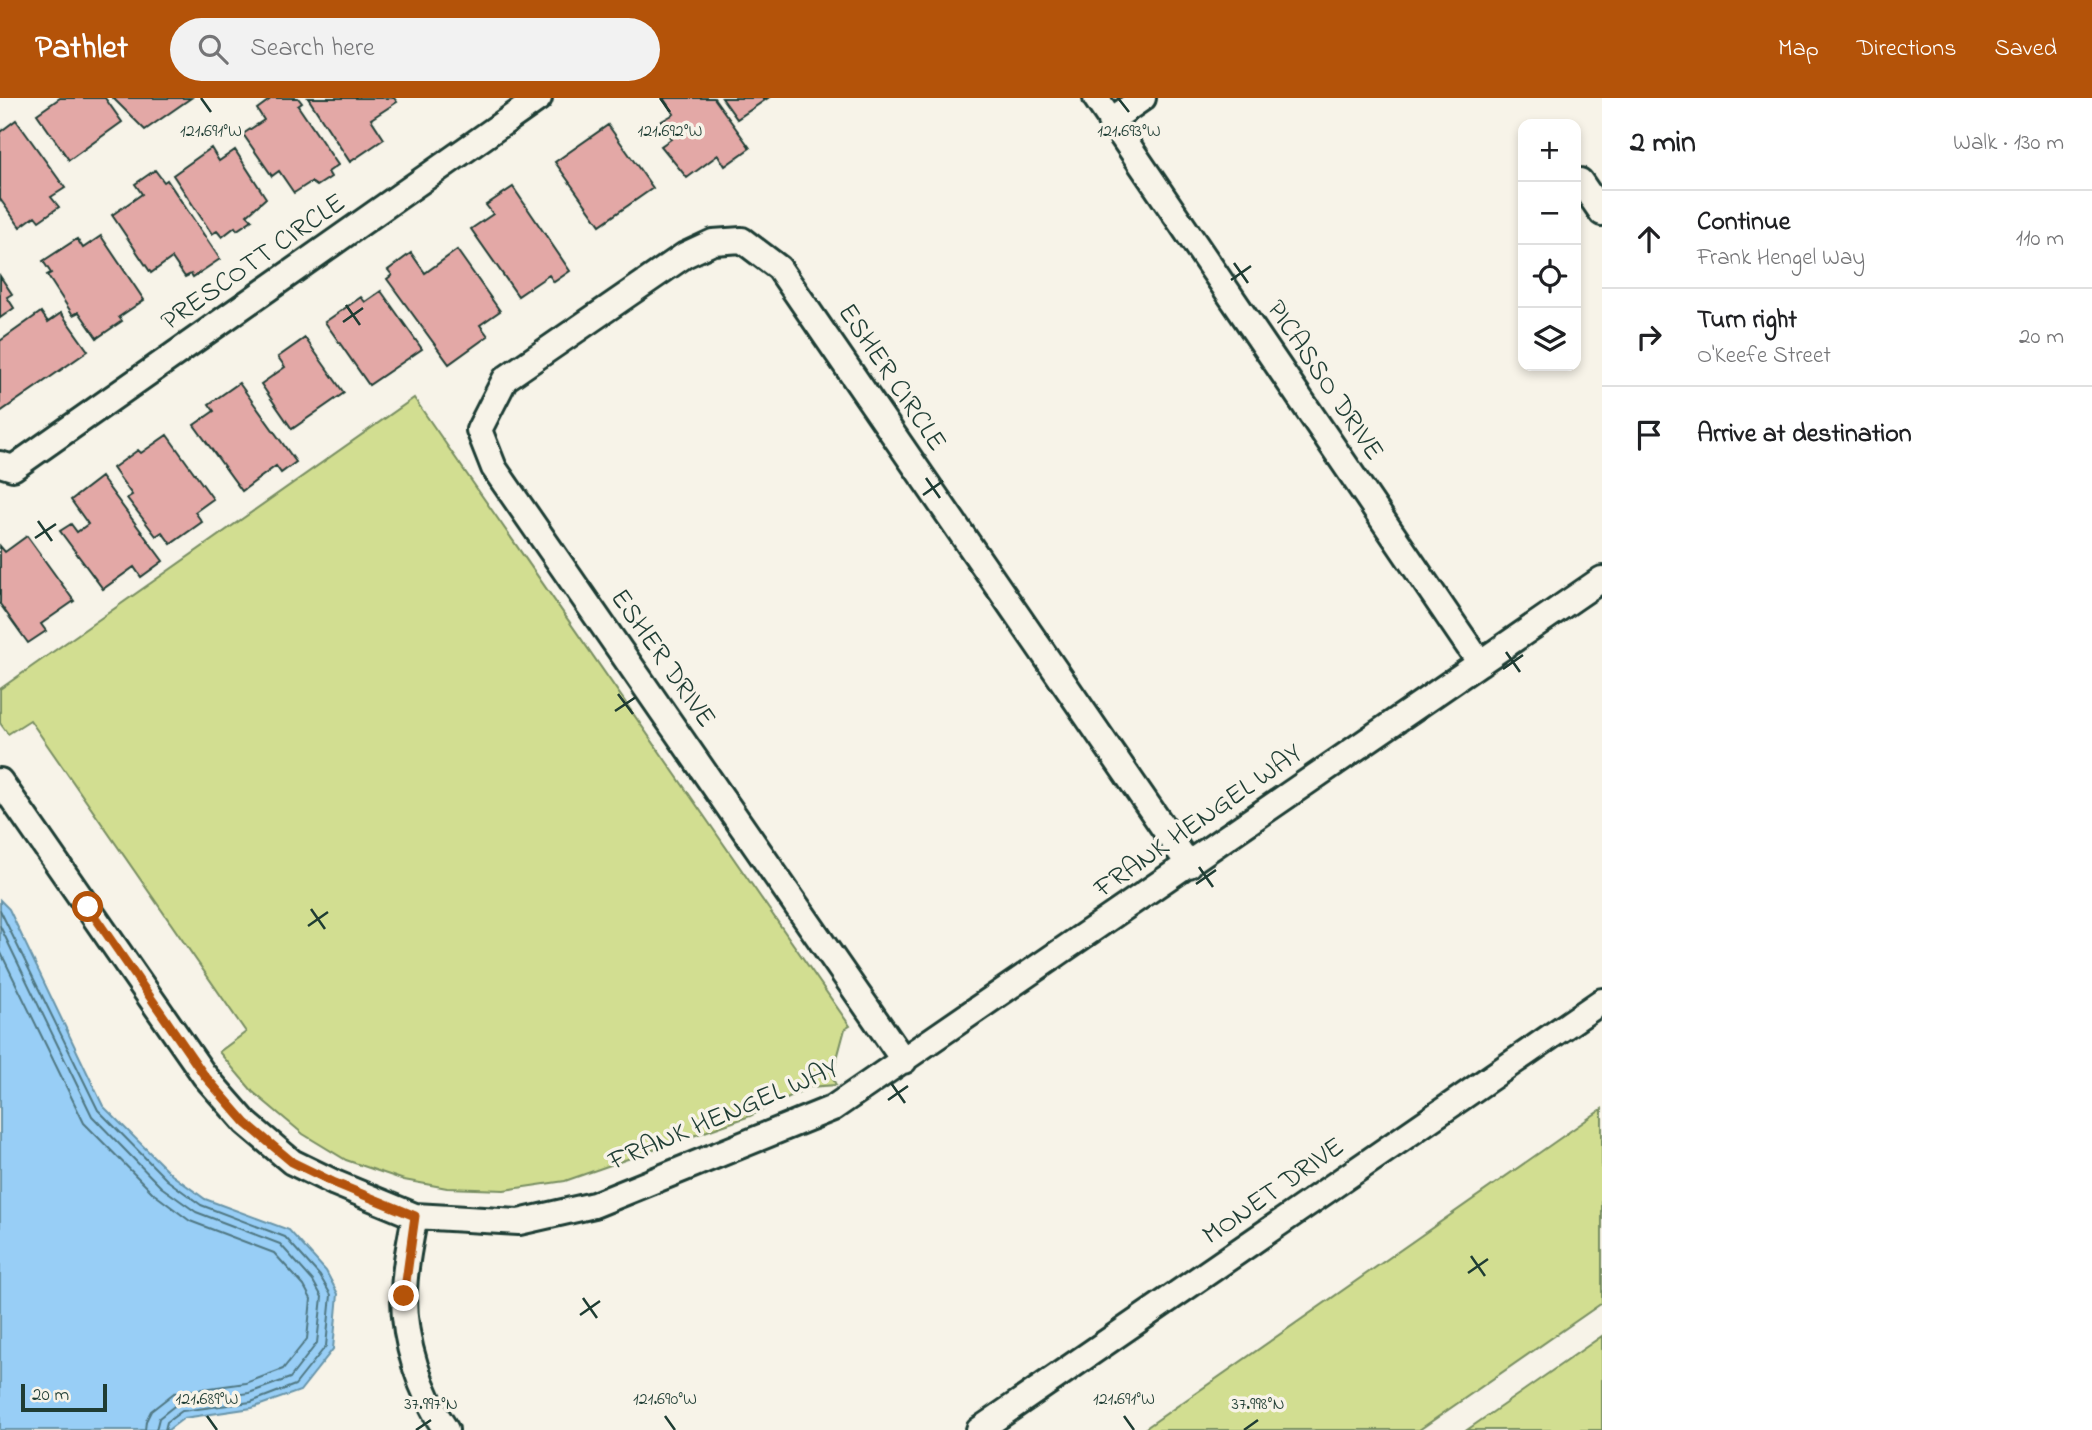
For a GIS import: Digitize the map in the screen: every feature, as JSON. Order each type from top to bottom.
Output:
[{"type":"street","name":"PRESCOTT CIRCLE","points":[[0,464],[13,468],[539,98]]},
{"type":"street","name":"PICASSO DRIVE","points":[[1096,98],[1480,663]]},
{"type":"street","points":[[1110,121],[1143,98]]},
{"type":"street","points":[[1581,182],[1602,214]]},
{"type":"street","name":"ESHER CIRCLE","points":[[602,312],[685,255],[713,242],[742,240],[779,268],[1189,865]]},
{"type":"street","name":"ESHER DRIVE","points":[[602,312],[505,379],[479,430],[494,468],[904,1061]]},
{"type":"street","name":"FRANK HENGEL WAY","points":[[0,781],[204,1075],[246,1123],[292,1162],[415,1216],[519,1222],[594,1205],[833,1108],[1602,579]]},
{"type":"street","name":"MONET DRIVE","points":[[979,1430],[1602,1001]]},
{"type":"street","points":[[415,1216],[404,1296],[408,1341],[421,1381],[446,1430]]},
{"type":"green space","points":[[414,398],[850,1026],[845,1029],[832,1077],[836,1085],[809,1087],[750,1116],[565,1181],[504,1190],[447,1188],[404,1180],[346,1160],[303,1134],[253,1092],[219,1052],[246,1032],[30,720],[8,734],[0,723],[0,689]]},
{"type":"green space","points":[[1602,1109],[1602,1303],[1419,1430],[1143,1430]]},
{"type":"green space","points":[[1602,1336],[1602,1430],[1467,1430]]},
{"type":"water","points":[[0,900],[9,909],[103,1106],[172,1175],[205,1199],[289,1230],[326,1271],[338,1294],[333,1349],[300,1391],[252,1408],[184,1418],[168,1430],[0,1430]]},
{"type":"building","points":[[60,98],[105,98],[122,122],[69,160],[37,114]]},
{"type":"building","points":[[113,98],[191,98],[145,130]]},
{"type":"building","points":[[272,98],[298,98],[302,103],[298,106],[338,165],[328,172],[331,177],[317,186],[311,182],[294,193],[279,171],[272,176],[243,134],[264,120],[257,109]]},
{"type":"building","points":[[308,98],[394,98],[397,102],[371,119],[384,139],[350,162]]},
{"type":"building","points":[[663,98],[714,98],[750,148],[725,166],[718,155],[687,178],[661,146],[671,139],[660,122],[674,114]]},
{"type":"building","points":[[722,98],[768,98],[737,119]]},
{"type":"building","points":[[16,120],[65,188],[51,197],[59,207],[39,221],[35,216],[20,227],[0,199],[0,132]]},
{"type":"building","points":[[608,125],[653,188],[600,225],[555,162]]},
{"type":"building","points":[[211,148],[219,161],[235,150],[266,198],[247,215],[252,220],[237,230],[235,227],[222,237],[217,231],[212,234],[173,175]]},
{"type":"building","points":[[155,170],[164,182],[167,180],[220,259],[193,277],[191,274],[185,277],[172,258],[151,273],[112,215],[142,194],[135,184]]},
{"type":"building","points":[[513,187],[570,271],[554,282],[549,275],[518,296],[471,229],[493,214],[486,205]]},
{"type":"building","points":[[101,236],[144,300],[119,317],[122,321],[97,338],[79,312],[73,315],[47,275],[51,273],[43,261],[77,239],[83,248]]},
{"type":"building","points":[[457,250],[500,311],[480,325],[488,336],[449,364],[387,279],[392,275],[388,270],[411,253],[425,273]]},
{"type":"building","points":[[0,276],[12,294],[7,297],[14,308],[0,318]]},
{"type":"building","points":[[381,291],[422,349],[369,385],[325,322],[361,297],[365,302]]},
{"type":"building","points":[[41,312],[48,322],[61,313],[88,351],[0,412],[0,341]]},
{"type":"building","points":[[305,338],[344,393],[292,429],[261,384],[285,367],[278,357]]},
{"type":"building","points":[[239,383],[296,462],[281,473],[276,466],[242,491],[194,425],[214,411],[209,404]]},
{"type":"building","points":[[167,435],[213,499],[195,512],[202,522],[171,544],[162,532],[156,536],[127,498],[132,495],[113,468],[138,450],[141,453]]},
{"type":"building","points":[[101,477],[163,561],[141,577],[134,567],[103,589],[60,531],[71,524],[77,532],[88,524],[71,500]]},
{"type":"building","points":[[27,536],[74,601],[41,624],[46,631],[28,643],[0,604],[0,546],[5,552]]},
{"type":"route","points":[[88,907],[204,1075],[246,1123],[292,1162],[415,1216],[404,1296]]}]
